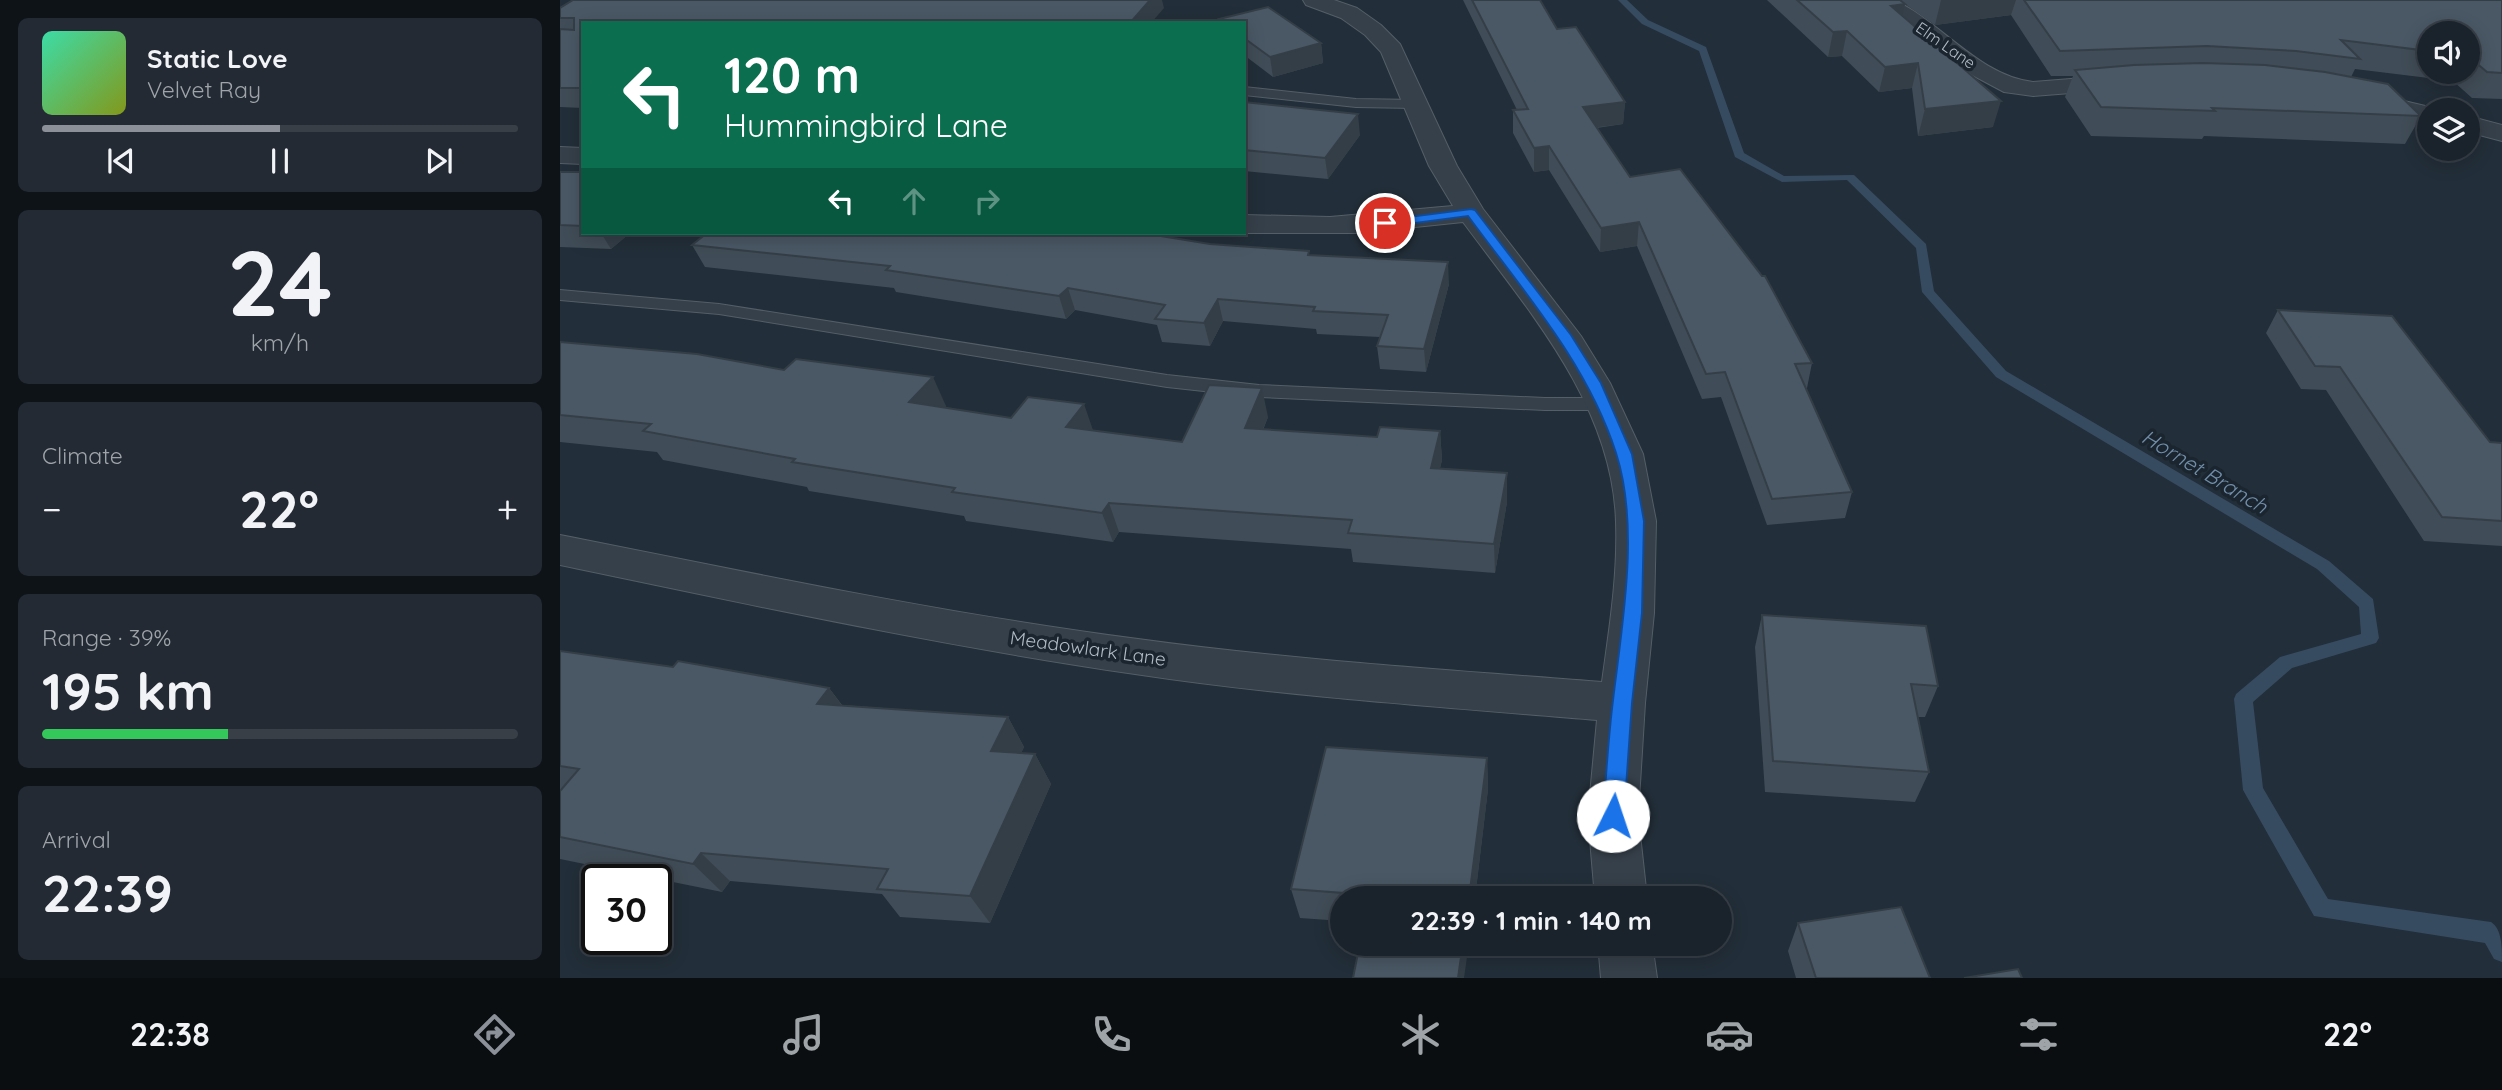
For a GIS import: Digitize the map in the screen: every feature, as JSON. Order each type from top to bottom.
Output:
[{"type":"street","points":[[1314,0],[1349,13],[1392,49],[1443,166],[1471,212],[1564,335],[1593,383],[1624,454],[1636,521],[1633,613],[1622,703],[1613,816],[1620,886]]},
{"type":"street","name":"Elm Lane","points":[[1880,0],[1982,71],[2013,87],[2032,89],[2144,82]]},
{"type":"street","points":[[2338,93],[2417,111]]},
{"type":"street","points":[[2480,127],[2502,133]]},
{"type":"street","points":[[560,155],[581,156]]},
{"type":"street","points":[[1246,224],[1297,228],[1358,226],[1471,212]]},
{"type":"street","name":"Meadowlark Lane","points":[[560,550],[909,620],[1070,648],[1237,669],[1622,703]]},
{"type":"street","points":[[1626,956],[1629,978]]},
{"type":"lane","points":[[1246,91],[1356,103],[1415,104]]},
{"type":"lane","points":[[560,295],[719,309],[1155,379],[1259,391],[1545,404],[1602,404]]},
{"type":"building","points":[[573,0],[1150,0],[1132,21],[581,21],[581,88],[560,88],[560,29],[574,30],[574,18],[560,18],[560,8]]},
{"type":"building","points":[[1472,0],[1540,0],[1557,29],[1576,27],[1625,102],[1583,107],[1630,177],[1680,169],[1762,276],[1765,276],[1812,363],[1795,364],[1852,492],[1772,499],[1725,372],[1706,374],[1639,222],[1601,228],[1549,146],[1534,148],[1513,110],[1528,109]]},
{"type":"building","points":[[1797,0],[1900,0],[1905,4],[1891,6],[2001,101],[1925,109],[1918,63],[1885,67],[1847,31],[1833,32]]},
{"type":"building","points":[[2024,0],[2502,0],[2502,73],[2487,72],[2480,66],[2480,21],[2417,21],[2417,50],[2341,40],[2360,59],[2296,51],[2207,46],[2060,51]]},
{"type":"building","points":[[1268,7],[1321,43],[1270,57],[1246,39],[1246,21],[1219,19]]},
{"type":"building","points":[[2134,65],[2265,65],[2325,72],[2388,84],[2417,112],[2417,116],[2212,108],[2215,111],[2101,107],[2075,70]]},
{"type":"building","points":[[1246,102],[1358,114],[1325,158],[1246,150]]},
{"type":"building","points":[[560,172],[581,172],[581,226],[560,225]]},
{"type":"building","points":[[704,235],[1154,235],[1210,244],[1309,251],[1308,255],[1448,262],[1424,349],[1377,346],[1388,315],[1313,311],[1315,307],[1218,299],[1204,323],[1155,319],[1165,305],[1068,288],[1059,296],[886,270],[890,266],[692,245]]},
{"type":"building","points":[[2278,310],[2392,316],[2490,442],[2502,443],[2502,521],[2442,517],[2340,367],[2315,366]]},
{"type":"building","points":[[560,342],[697,354],[784,370],[796,359],[933,377],[909,402],[1011,418],[1028,397],[1084,404],[1066,427],[1182,442],[1209,385],[1262,388],[1245,428],[1377,437],[1380,427],[1440,431],[1431,468],[1507,473],[1494,544],[1348,533],[1352,520],[1109,503],[1102,513],[952,492],[955,488],[792,462],[795,459],[643,431],[651,424],[560,415]]},
{"type":"building","points":[[1762,615],[1926,626],[1938,686],[1911,684],[1929,772],[1773,761]]},
{"type":"building","points":[[560,651],[673,667],[678,661],[829,688],[817,704],[1008,717],[991,751],[1035,754],[970,896],[877,889],[888,869],[701,853],[693,864],[560,837],[560,791],[579,769],[560,766]]},
{"type":"building","points":[[1326,747],[1487,758],[1471,886],[1330,886],[1330,892],[1291,889]]},
{"type":"building","points":[[1901,907],[1930,978],[1816,978],[1798,923]]},
{"type":"building","points":[[1357,956],[1461,956],[1458,978],[1353,978]]},
{"type":"building","points":[[2018,969],[2022,978],[1964,978]]},
{"type":"waterway","name":"Hornet Branch","points":[[1622,0],[1645,22],[1703,49],[1739,155],[1782,179],[1850,177],[1922,247],[1928,292],[2001,374],[2323,565],[2367,604],[2370,638],[2286,662],[2243,699],[2253,790],[2322,909],[2491,933],[2502,951]]},
{"type":"route","points":[[1385,223],[1471,212],[1564,335],[1593,383],[1624,454],[1636,521],[1633,613],[1622,703],[1613,816]]}]
